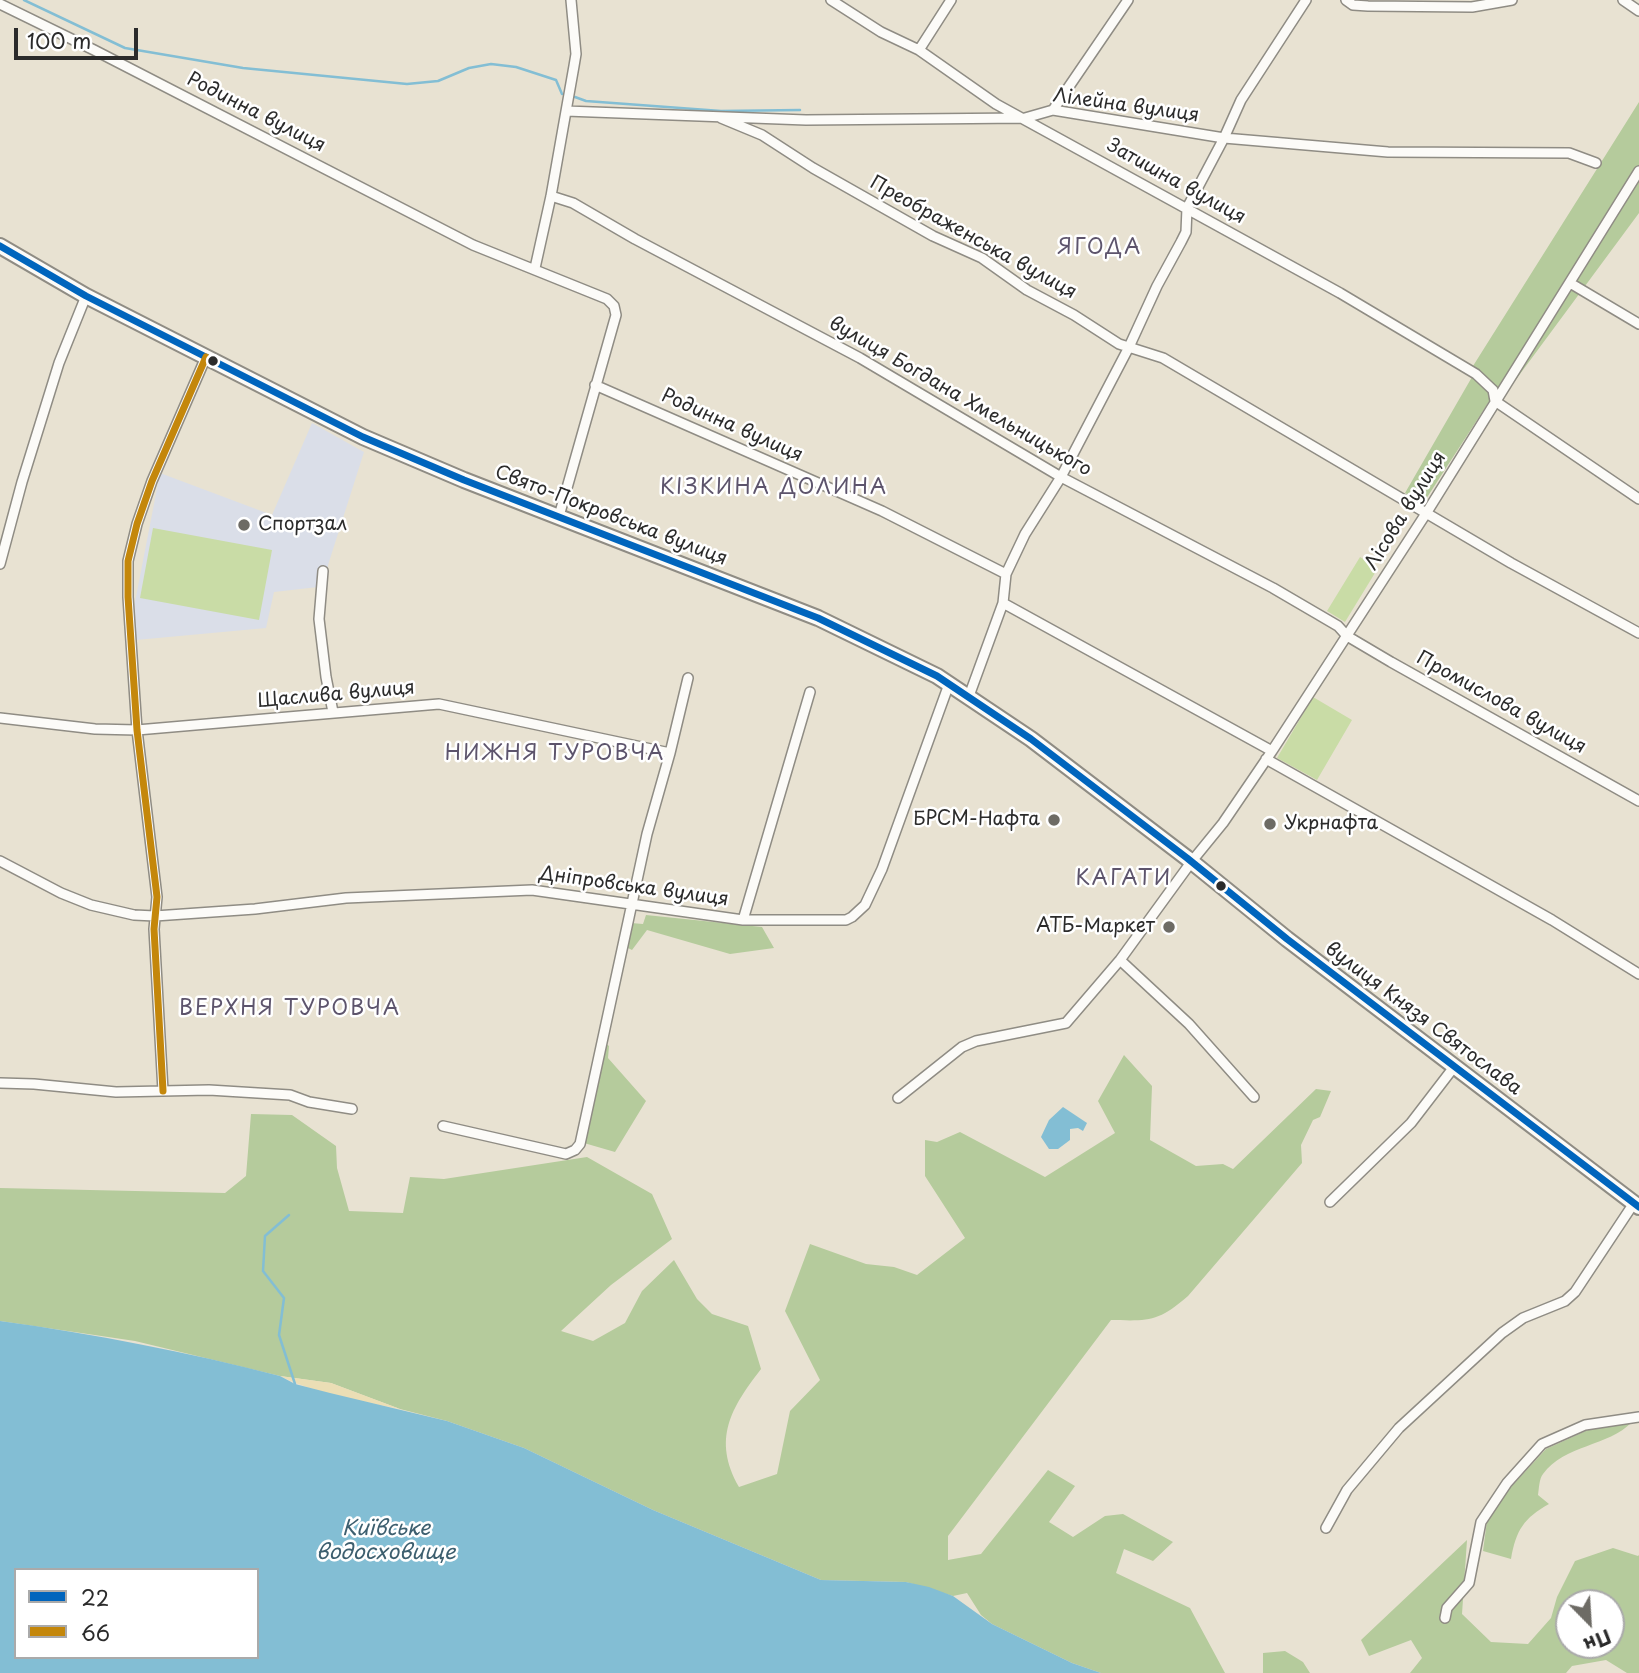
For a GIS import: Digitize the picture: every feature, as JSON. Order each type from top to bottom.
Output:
[{"type":"main road","name":"Свято-Покровська вулиця","points":[[0,246],[86,296],[362,437],[818,618],[916,665],[969,696],[1031,739],[1189,860]]},
{"type":"main road","name":"вулиця Князя Святослава","points":[[1189,860],[1287,939],[1637,1205]]},
{"type":"street","points":[[535,268],[551,197],[576,54],[571,0]]},
{"type":"street","name":"Затишна вулиця","points":[[831,0],[881,33],[919,50],[996,104],[1340,293],[1476,374],[1493,390],[1495,401]]},
{"type":"street","points":[[919,50],[951,0]]},
{"type":"street","points":[[1053,110],[1128,0]]},
{"type":"street","points":[[969,696],[1003,603],[1006,574],[1025,534],[1060,477],[1129,347],[1186,232],[1187,208],[1241,100],[1306,0]]},
{"type":"street","points":[[1346,0],[1353,5],[1368,6],[1472,7],[1512,0]]},
{"type":"street","points":[[1623,0],[1639,11]]},
{"type":"street","name":"Родинна вулиця","points":[[0,4],[473,245],[607,299],[614,306],[616,315],[595,385],[882,511],[1006,574]]},
{"type":"street","name":"Лілейна вулиця","points":[[566,111],[806,120],[1025,118],[1053,110],[1224,138],[1388,152],[1569,153],[1596,163]]},
{"type":"street","name":"Преображенська вулиця","points":[[721,118],[762,135],[813,169],[933,236],[982,258],[1027,290],[1074,315],[1119,344],[1163,358],[1511,563],[1639,633]]},
{"type":"street","name":"Лісова вулиця","points":[[898,1098],[962,1047],[976,1041],[1066,1023],[1120,960],[1189,860],[1223,823],[1269,755],[1427,512],[1639,171]]},
{"type":"street","name":"вулиця Богдана Хмельницького","points":[[551,197],[573,202],[635,239],[860,358],[1060,477],[1273,588],[1338,626],[1347,636]]},
{"type":"street","points":[[1570,283],[1639,324]]},
{"type":"street","points":[[0,564],[58,363],[86,296]]},
{"type":"street","points":[[163,1091],[154,929],[157,897],[137,730],[128,561],[136,524],[152,481],[206,357]]},
{"type":"street","points":[[559,516],[595,385]]},
{"type":"street","points":[[1495,401],[1639,499]]},
{"type":"street","points":[[323,571],[319,619],[333,712]]},
{"type":"street","points":[[1003,603],[1552,920],[1639,974]]},
{"type":"street","name":"Промислова вулиця","points":[[1347,636],[1639,801]]},
{"type":"street","points":[[443,1126],[566,1154],[580,1144],[647,834],[688,678]]},
{"type":"street","name":"Дніпровська вулиця","points":[[0,860],[61,893],[91,905],[134,915],[255,909],[346,898],[532,890],[743,920],[835,921],[852,917],[865,905],[896,831],[948,684]]},
{"type":"street","points":[[743,920],[810,692]]},
{"type":"street","name":"Щаслива вулиця","points":[[0,718],[95,729],[137,730],[439,704],[670,753]]},
{"type":"street","points":[[1120,960],[1189,1024],[1254,1097]]},
{"type":"street","points":[[1330,1202],[1411,1123],[1454,1067]]},
{"type":"street","points":[[0,1083],[34,1083],[116,1092],[209,1090],[290,1095],[309,1102],[352,1110]]},
{"type":"street","points":[[1325,1528],[1347,1490],[1399,1428],[1502,1333],[1523,1318],[1565,1301],[1575,1292],[1637,1205]]},
{"type":"street","points":[[1444,1618],[1447,1608],[1469,1583],[1481,1522],[1507,1483],[1542,1444],[1585,1425],[1639,1417]]},
{"type":"shaded area","points":[[312,423],[364,452],[328,565],[327,586],[274,592],[266,628],[136,640],[135,602],[160,473],[272,515]]},
{"type":"green space","points":[[1639,102],[1639,213],[1503,397],[1473,366]]},
{"type":"green space","points":[[1472,377],[1487,390],[1490,400],[1424,502],[1405,493]]},
{"type":"green space","points":[[153,528],[272,550],[259,620],[140,598]]},
{"type":"green space","points":[[1360,557],[1378,568],[1345,622],[1327,611]]},
{"type":"green space","points":[[1313,697],[1352,720],[1317,780],[1277,758]]},
{"type":"green space","points":[[646,915],[762,927],[774,948],[730,954],[647,930],[632,950],[626,947],[631,923],[643,924]]},
{"type":"green space","points":[[605,1043],[609,1046],[608,1058],[646,1101],[615,1152],[584,1143]]},
{"type":"green space","points":[[1124,1055],[1152,1086],[1150,1140],[1196,1166],[1223,1164],[1233,1169],[1316,1089],[1331,1091],[1320,1117],[1313,1120],[1301,1145],[1302,1163],[1188,1296],[1169,1311],[1153,1318],[1111,1320],[948,1536],[948,1560],[981,1554],[1048,1470],[1075,1486],[1049,1522],[1073,1537],[1105,1516],[1123,1514],[1173,1542],[1153,1561],[1124,1549],[1116,1573],[1190,1608],[1225,1673],[1101,1673],[1072,1663],[992,1624],[981,1615],[967,1593],[953,1596],[906,1582],[821,1580],[653,1510],[524,1448],[447,1421],[400,1409],[331,1383],[280,1376],[135,1341],[0,1321],[0,1188],[225,1193],[246,1176],[251,1114],[292,1115],[336,1146],[337,1168],[349,1211],[403,1213],[410,1177],[444,1179],[587,1157],[652,1194],[672,1239],[611,1285],[561,1331],[593,1341],[625,1323],[642,1291],[674,1260],[697,1299],[712,1314],[748,1326],[761,1369],[734,1411],[726,1439],[731,1470],[739,1487],[777,1474],[790,1411],[820,1380],[785,1311],[810,1244],[866,1264],[894,1267],[917,1275],[965,1238],[925,1176],[925,1140],[937,1142],[960,1132],[1045,1177],[1115,1133],[1098,1101]]},
{"type":"green space","points":[[1632,1422],[1611,1436],[1563,1457],[1543,1474],[1538,1495],[1549,1504],[1533,1514],[1522,1526],[1511,1559],[1483,1551],[1487,1521],[1510,1488],[1546,1449],[1588,1430]]},
{"type":"green space","points":[[1467,1540],[1462,1614],[1491,1642],[1528,1644],[1551,1618],[1555,1604],[1555,1659],[1625,1659],[1625,1589],[1561,1589],[1575,1561],[1613,1548],[1639,1555],[1639,1673],[1627,1673],[1606,1660],[1572,1666],[1566,1673],[1410,1673],[1422,1658],[1411,1640],[1369,1656],[1361,1640]]},
{"type":"green space","points":[[1285,1651],[1303,1662],[1310,1673],[1263,1673],[1263,1653]]},
{"type":"sand","points":[[280,1376],[331,1383],[400,1409],[324,1392]]},
{"type":"water","points":[[1063,1107],[1087,1123],[1083,1131],[1078,1128],[1070,1129],[1070,1140],[1058,1149],[1049,1149],[1041,1137],[1049,1120]]},
{"type":"water","name":"Київське водосховище","points":[[0,1321],[176,1351],[280,1376],[295,1384],[447,1421],[524,1448],[653,1510],[821,1580],[906,1582],[953,1596],[992,1624],[1072,1663],[1101,1673],[0,1673]]},
{"type":"waterway","points":[[24,0],[125,48],[243,68],[407,84],[438,81],[469,68],[491,64],[516,67],[556,80],[562,94]]},
{"type":"waterway","points":[[575,97],[586,101],[721,111],[800,110]]},
{"type":"waterway","points":[[289,1215],[265,1236],[263,1271],[284,1298],[279,1335],[295,1384]]},
{"type":"transit line","name":"22","points":[[0,246],[86,296],[363,437],[464,480],[818,618],[937,676],[1031,739],[1187,858],[1287,939],[1639,1207]]},
{"type":"transit line","name":"66","points":[[163,1091],[154,929],[157,897],[137,730],[128,561],[152,481],[206,357]]},
{"type":"place","name":"Спортзал","points":[[244,525]]},
{"type":"place","name":"БРСМ-Нафта","points":[[1054,820]]},
{"type":"place","name":"Укрнафта","points":[[1270,824]]},
{"type":"place","name":"АТБ-Маркет","points":[[1169,927]]},
{"type":"district","name":"ЯГОДА","points":[[1100,248]]},
{"type":"district","name":"КІЗКИНА ДОЛИНА","points":[[774,488]]},
{"type":"district","name":"НИЖНЯ ТУРОВЧА","points":[[555,754]]},
{"type":"district","name":"КАГАТИ","points":[[1124,879]]},
{"type":"district","name":"ВЕРХНЯ ТУРОВЧА","points":[[290,1009]]}]
